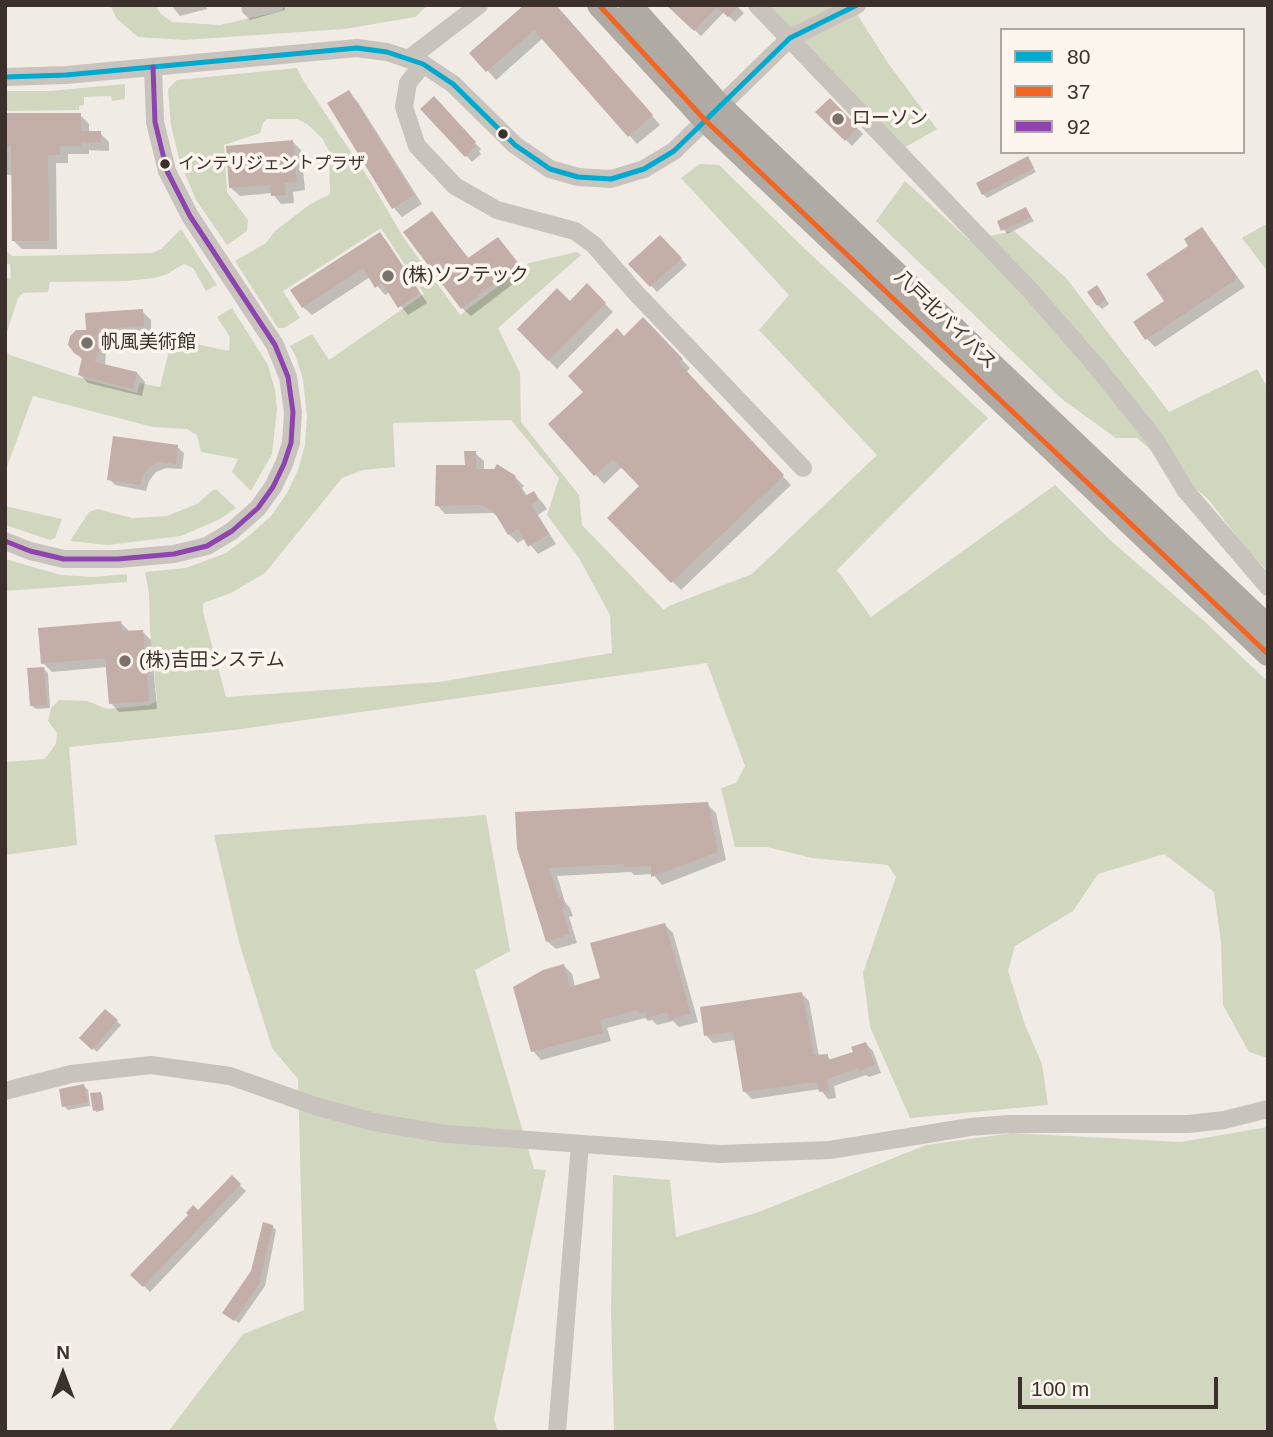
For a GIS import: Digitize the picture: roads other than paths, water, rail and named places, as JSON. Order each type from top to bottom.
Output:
[{"type":"highway","name":"八戸北バイパス","points":[[599,5],[1268,654]]},
{"type":"highway","name":"八戸北バイパス","points":[[631,5],[712,113],[1268,627]]},
{"type":"street","points":[[479,5],[416,61],[408,83],[404,107],[417,146],[455,186],[497,210],[575,230],[594,245],[636,293],[803,468]]},
{"type":"street","points":[[757,5],[1039,299],[1154,438],[1186,491],[1268,587]]},
{"type":"street","points":[[5,77],[66,75],[357,48],[416,61],[453,84],[515,145],[550,169],[578,177],[611,179],[644,169],[674,151],[790,38],[857,5]]},
{"type":"street","points":[[5,541],[30,551],[64,559],[118,559],[174,554],[207,545],[232,531],[258,508],[273,487],[284,464],[290,443],[293,412],[288,377],[275,345],[190,216],[167,170],[155,122],[153,67]]},
{"type":"street","points":[[5,1091],[71,1074],[151,1065],[230,1076],[315,1106],[374,1122],[446,1134],[720,1154],[830,1150],[971,1127],[1009,1124],[1188,1124],[1224,1120],[1268,1109]]},
{"type":"street","points":[[557,1432],[579,1144]]},
{"type":"place","name":"ローソン","points":[[838,119]]},
{"type":"place","name":"インテリジェントプラザ","points":[[165,164]]},
{"type":"place","name":"(株)ソフテック","points":[[388,276]]},
{"type":"place","name":"帆風美術館","points":[[87,343]]},
{"type":"place","name":"(株)吉田システム","points":[[125,661]]}]
